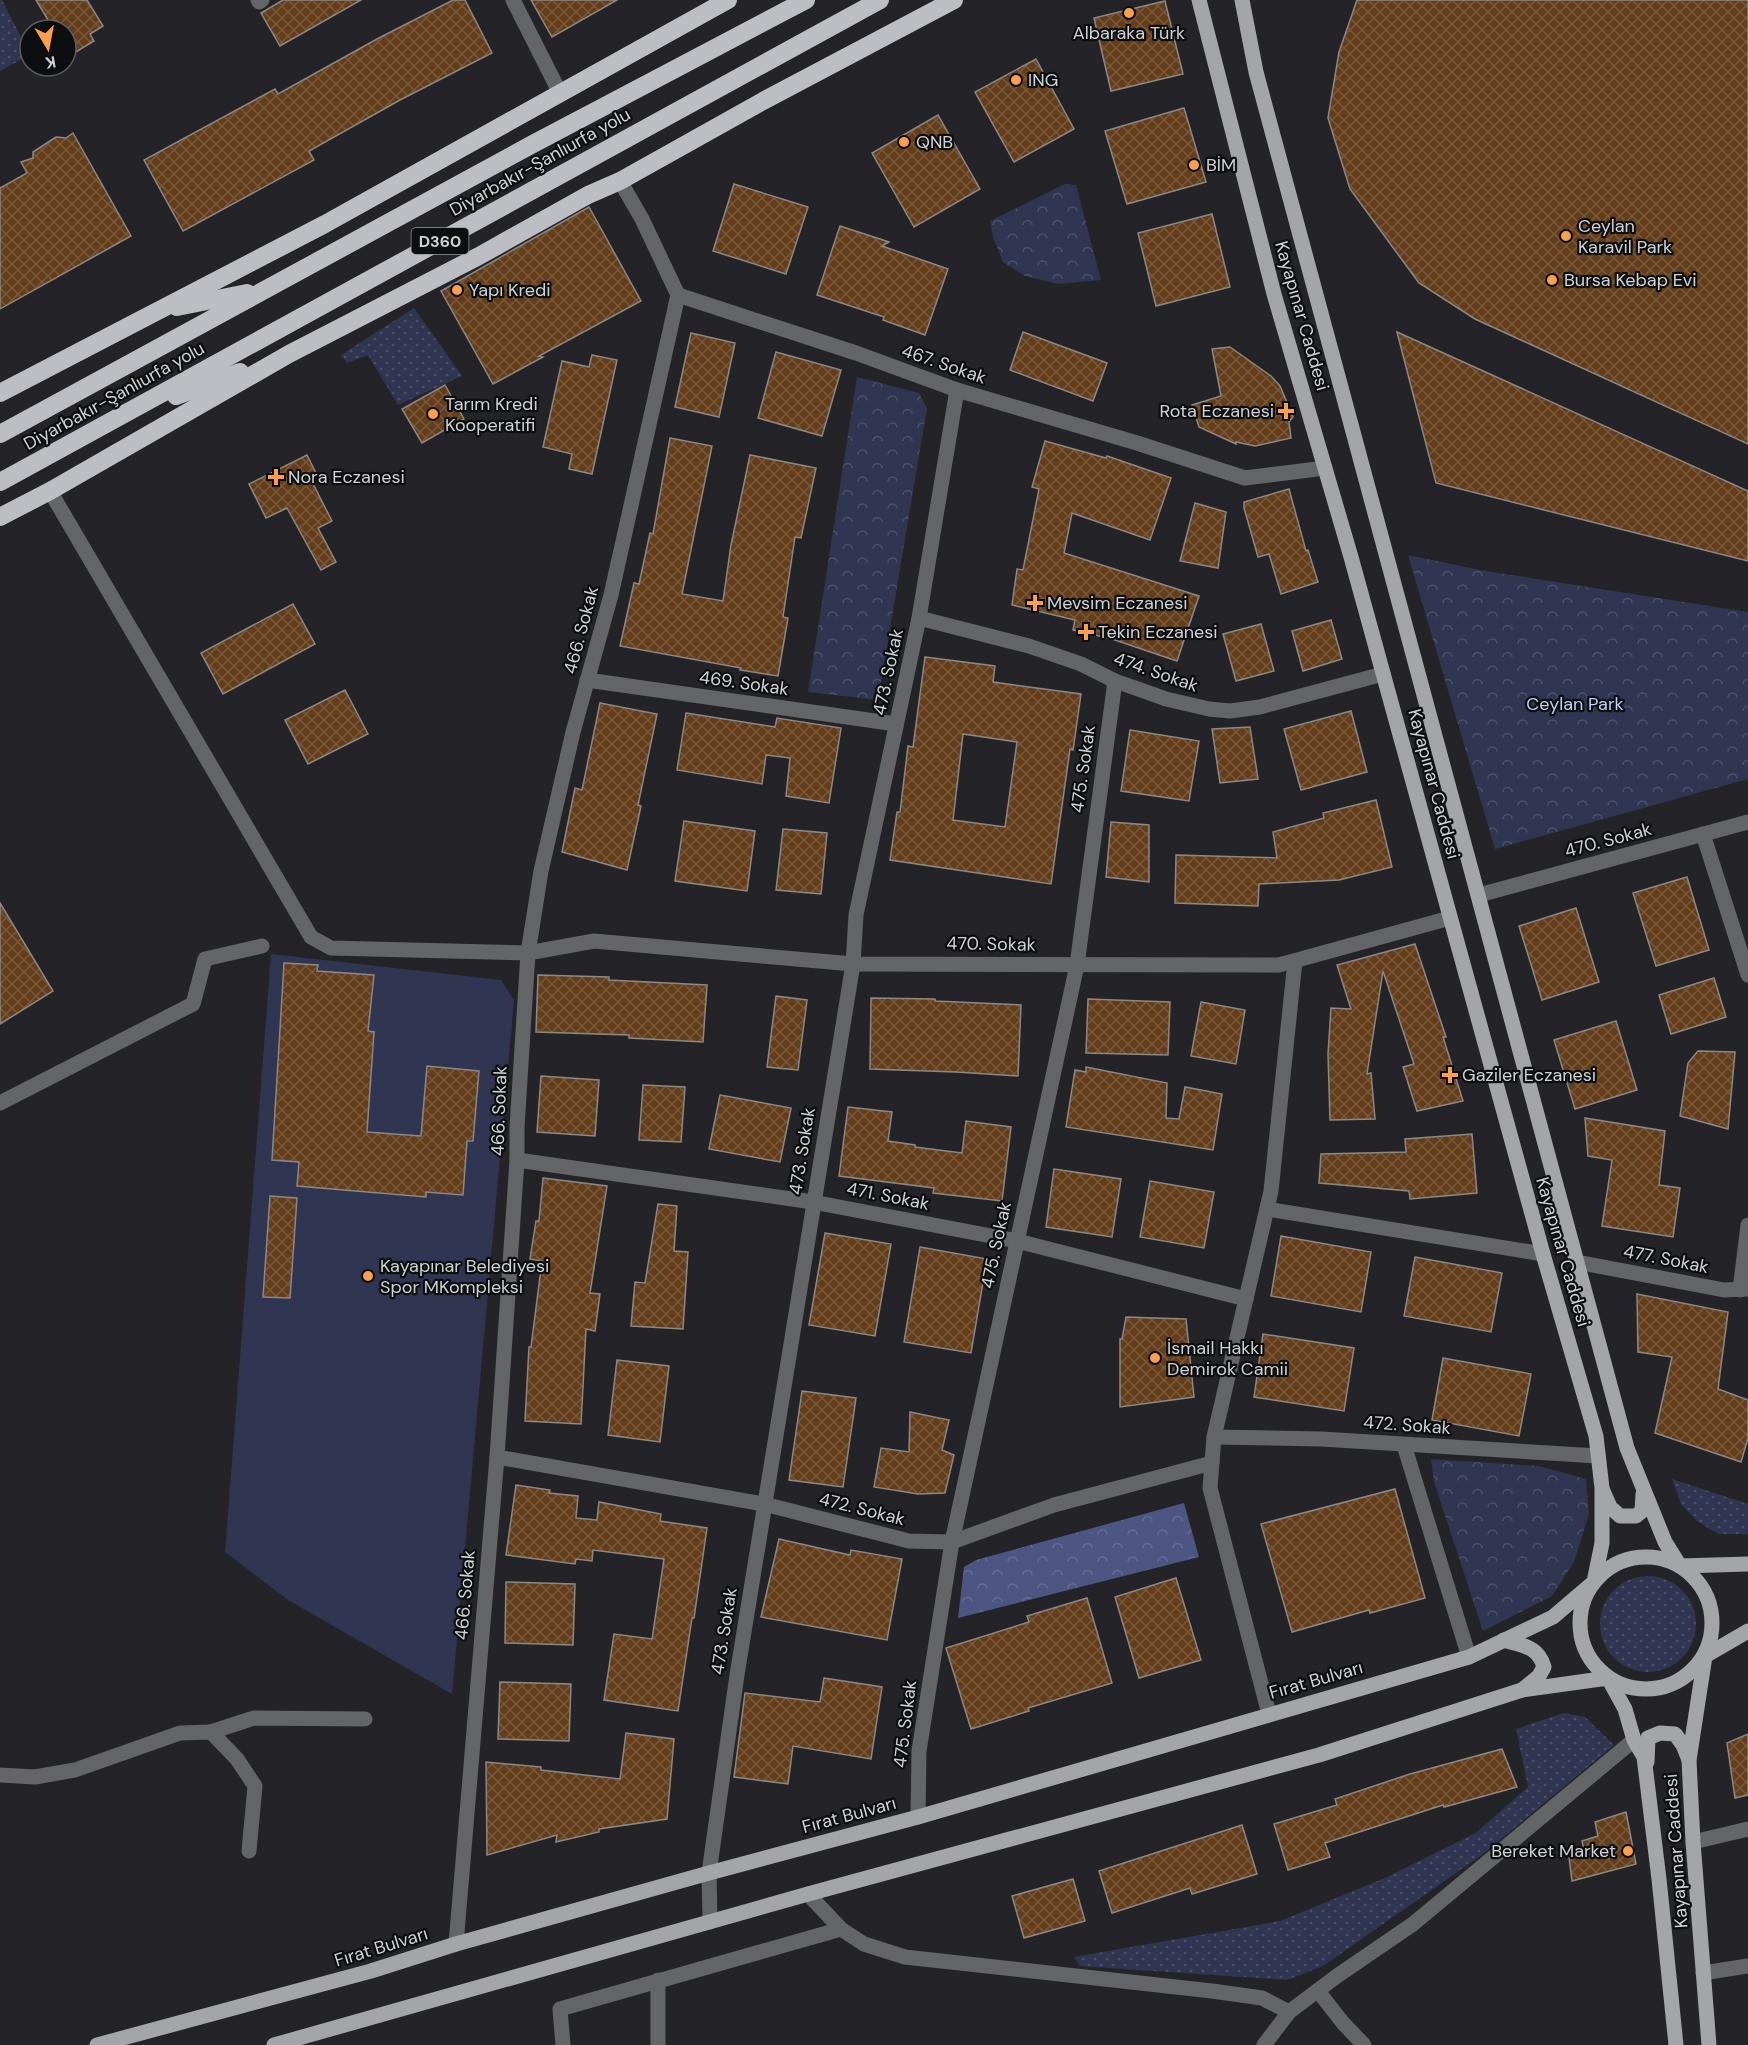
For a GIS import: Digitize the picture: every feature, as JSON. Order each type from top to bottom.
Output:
[{"type":"highway","points":[[1,388],[325,224],[728,0]]},
{"type":"highway","name":"Diyarbakır-Şanlıurfa yolu","points":[[0,434],[531,145],[806,0]]},
{"type":"highway","name":"Diyarbakır-Şanlıurfa yolu","points":[[0,482],[880,0]]},
{"type":"highway","points":[[0,517],[50,491],[289,354],[479,256],[588,195],[620,181],[763,101],[954,0]]},
{"type":"highway","points":[[155,311],[264,290]]},
{"type":"highway","points":[[118,418],[289,354]]},
{"type":"main road","name":"Kayapınar Caddesi","points":[[1199,0],[1274,294],[1325,468],[1543,1254],[1596,1436],[1602,1488],[1602,1543],[1594,1582]]},
{"type":"main road","name":"Kayapınar Caddesi","points":[[1242,0],[1259,83],[1627,1448],[1643,1483],[1661,1533],[1680,1566]]},
{"type":"main road","points":[[1602,1488],[1610,1507],[1620,1516],[1636,1516],[1642,1511],[1643,1483]]},
{"type":"main road","points":[[1644,1556],[1663,1558],[1680,1566],[1696,1579],[1708,1596],[1713,1616],[1712,1637],[1705,1656],[1691,1673],[1682,1679],[1672,1685],[1650,1690],[1628,1688],[1608,1678],[1593,1663],[1588,1654],[1583,1644],[1579,1622],[1583,1601],[1594,1582],[1608,1569],[1625,1560],[1644,1556]]},
{"type":"main road","points":[[1680,1566],[1748,1564]]},
{"type":"main road","name":"Fırat Bulvarı","points":[[97,2045],[371,1971],[456,1944],[709,1872],[918,1817],[1469,1657],[1553,1617],[1594,1582]]},
{"type":"main road","points":[[1705,1656],[1748,1631]]},
{"type":"main road","points":[[1504,1640],[1533,1649],[1541,1656],[1544,1667],[1539,1676],[1522,1690]]},
{"type":"main road","name":"Kayapınar Caddesi","points":[[1705,1656],[1689,1760],[1709,2045]]},
{"type":"main road","name":"Kayapınar Caddesi","points":[[1608,1678],[1625,1709],[1634,1740],[1644,1757],[1676,2045]]},
{"type":"main road","points":[[274,2045],[808,1894],[1319,1755],[1522,1690],[1608,1678]]},
{"type":"main road","points":[[1646,1773],[1648,1738],[1660,1733],[1675,1734],[1683,1744],[1689,1760]]},
{"type":"street","points":[[513,0],[560,93]]},
{"type":"street","points":[[620,181],[642,219],[678,295]]},
{"type":"street","name":"467. Sokak","points":[[678,295],[856,353],[957,390],[1137,442],[1245,478],[1325,468]]},
{"type":"street","name":"466. Sokak","points":[[456,1944],[496,1457],[517,1160],[528,953],[541,871],[573,732],[611,595],[678,295]]},
{"type":"street","name":"473. Sokak","points":[[710,1922],[709,1872],[764,1504],[853,964],[856,915],[920,618],[957,390]]},
{"type":"street","name":"470. Sokak","points":[[50,491],[311,937],[331,948],[528,953],[594,941],[853,964],[1279,965],[1450,918]]},
{"type":"street","name":"474. Sokak","points":[[920,618],[1029,646],[1082,664],[1114,681],[1166,699],[1209,709],[1230,711],[1260,707],[1383,674]]},
{"type":"street","name":"469. Sokak","points":[[587,680],[896,724]]},
{"type":"street","name":"475. Sokak","points":[[918,1817],[919,1751],[952,1542],[1077,965],[1114,681]]},
{"type":"street","name":"470. Sokak","points":[[1479,896],[1748,822]]},
{"type":"street","points":[[1703,834],[1748,975]]},
{"type":"street","points":[[0,1103],[193,1004],[205,959],[262,946]]},
{"type":"street","points":[[1269,1714],[1210,1488],[1214,1437],[1271,1191],[1295,961]]},
{"type":"street","name":"471. Sokak","points":[[517,1160],[813,1202],[1017,1241],[1246,1299]]},
{"type":"street","points":[[1267,1209],[1543,1254]]},
{"type":"street","points":[[1744,1289],[1748,1225]]},
{"type":"street","name":"477. Sokak","points":[[1577,1262],[1724,1290],[1744,1289]]},
{"type":"street","name":"472. Sokak","points":[[1214,1437],[1321,1439],[1598,1456]]},
{"type":"street","points":[[1404,1445],[1469,1657]]},
{"type":"street","name":"472. Sokak","points":[[496,1457],[764,1504],[909,1541],[952,1542],[1054,1505],[1212,1463]]},
{"type":"street","points":[[0,1775],[35,1777],[75,1770],[180,1733],[211,1732],[254,1718],[365,1719]]},
{"type":"street","points":[[211,1732],[237,1759],[255,1786],[249,1851]]},
{"type":"street","points":[[1264,2045],[1288,2012],[1413,1924],[1634,1740]]},
{"type":"street","points":[[1693,1842],[1748,1829]]},
{"type":"street","points":[[808,1894],[841,1929],[864,1944],[905,1958],[1262,1998],[1288,2012]]},
{"type":"street","points":[[563,2045],[560,2009],[841,1929]]},
{"type":"street","points":[[1703,1973],[1748,1966]]},
{"type":"street","points":[[658,1980],[658,2045]]},
{"type":"street","points":[[1318,1991],[1364,2045]]},
{"type":"green space","points":[[0,0],[2,0],[18,31],[18,61],[0,71]]},
{"type":"green space","points":[[1065,184],[1076,185],[1101,280],[1058,284],[1025,276],[1003,262],[993,237],[990,221]]},
{"type":"green space","points":[[414,308],[462,376],[398,405],[368,355],[347,363],[341,355]]},
{"type":"green space","points":[[857,377],[919,393],[927,408],[878,700],[808,692]]},
{"type":"green space","name":"Ceylan Park","points":[[1408,555],[1480,570],[1748,612],[1748,779],[1495,849]]},
{"type":"green space","name":"Kayapınar Belediyesi Spor MKompleksi","points":[[271,954],[501,980],[514,1000],[452,1694],[288,1600],[225,1552]]},
{"type":"green space","points":[[1431,1459],[1539,1466],[1586,1479],[1589,1514],[1574,1562],[1552,1596],[1483,1631],[1434,1482]]},
{"type":"green space","points":[[1672,1479],[1748,1504],[1748,1534],[1718,1534],[1697,1521],[1681,1504]]},
{"type":"green space","points":[[1184,1503],[1199,1557],[958,1618],[964,1567],[976,1560]]},
{"type":"green space","points":[[1648,1576],[1666,1580],[1682,1590],[1692,1606],[1696,1624],[1692,1642],[1682,1658],[1666,1668],[1648,1672],[1630,1668],[1614,1658],[1604,1642],[1600,1624],[1604,1606],[1614,1590],[1630,1580]]},
{"type":"green space","points":[[1564,1713],[1585,1717],[1614,1745],[1483,1854],[1323,1966],[1287,1980],[1080,1966],[1074,1957],[1280,1921],[1385,1878],[1476,1833],[1528,1787],[1516,1729]]},
{"type":"building","points":[[36,0],[87,0],[103,26],[90,34],[94,41],[78,51],[78,18],[47,18]]},
{"type":"building","points":[[283,0],[361,0],[280,46],[261,13]]},
{"type":"building","points":[[453,0],[465,0],[492,53],[400,100],[309,151],[314,160],[183,231],[144,160],[275,89],[278,94]]},
{"type":"building","points":[[531,0],[617,0],[552,37]]},
{"type":"building","name":"Ceylan Karavil Park","points":[[1357,0],[1748,0],[1748,444],[1475,319],[1419,283],[1350,189],[1328,118],[1339,52]]},
{"type":"building","points":[[1165,1],[1183,74],[1111,91],[1094,18]]},
{"type":"building","points":[[1036,59],[1074,129],[1014,162],[975,92]]},
{"type":"building","points":[[1184,108],[1206,182],[1127,204],[1105,131]]},
{"type":"building","points":[[938,115],[980,189],[914,227],[872,153]]},
{"type":"building","points":[[73,133],[131,236],[0,309],[0,188],[27,173],[21,162],[33,158],[33,152],[56,137],[66,138]]},
{"type":"building","points":[[734,184],[808,207],[786,274],[713,251]]},
{"type":"building","points":[[589,207],[641,301],[539,356],[543,357],[493,384],[441,291]]},
{"type":"building","points":[[1212,214],[1230,287],[1156,306],[1138,233]]},
{"type":"building","points":[[840,226],[889,242],[882,246],[948,269],[925,335],[883,320],[884,317],[817,295]]},
{"type":"building","points":[[1023,332],[1107,363],[1093,401],[1010,370]]},
{"type":"building","points":[[1397,332],[1748,491],[1748,561],[1436,483]]},
{"type":"building","points":[[691,333],[735,343],[719,417],[675,407]]},
{"type":"building","points":[[1230,347],[1271,376],[1280,386],[1293,417],[1289,422],[1291,438],[1255,446],[1236,442],[1236,444],[1199,427],[1192,405],[1221,396],[1212,349]]},
{"type":"building","points":[[776,352],[841,370],[822,436],[758,418]]},
{"type":"building","points":[[592,355],[617,360],[592,474],[569,469],[572,454],[543,447],[562,361],[589,367]]},
{"type":"building","name":"Tarım Kredi Kooperatifi","points":[[445,385],[464,419],[422,443],[402,409]]},
{"type":"building","points":[[670,438],[712,446],[682,594],[723,601],[731,545],[750,455],[816,468],[801,538],[795,537],[783,617],[788,618],[778,676],[620,646],[634,583],[639,584],[650,533],[653,534]]},
{"type":"building","points":[[1045,441],[1106,458],[1107,456],[1171,478],[1150,540],[1072,513],[1064,553],[1199,596],[1177,661],[1112,639],[1073,630],[1075,620],[1012,605],[1017,569],[1023,570],[1039,489],[1032,487]]},
{"type":"building","points":[[307,455],[316,473],[309,476],[332,521],[318,528],[336,562],[321,570],[287,508],[266,518],[249,484]]},
{"type":"building","points":[[1289,489],[1306,551],[1308,550],[1318,582],[1281,594],[1269,554],[1258,557],[1244,502]]},
{"type":"building","points":[[1195,503],[1226,512],[1218,568],[1180,561]]},
{"type":"building","points":[[293,604],[315,644],[223,694],[201,653]]},
{"type":"building","points":[[1331,620],[1342,659],[1303,671],[1292,631]]},
{"type":"building","points":[[1261,624],[1274,671],[1236,681],[1223,634]]},
{"type":"building","points":[[925,657],[995,666],[993,682],[1081,694],[1073,750],[1070,749],[1051,884],[890,860],[897,812],[900,812],[908,746],[913,747]],"holes":[[[963,734],[1017,742],[1005,827],[953,820]]]},
{"type":"building","points":[[345,690],[368,734],[308,764],[285,720]]},
{"type":"building","points":[[600,703],[657,714],[627,870],[562,852],[575,788],[582,790]]},
{"type":"building","points":[[1351,711],[1367,772],[1301,790],[1284,729]]},
{"type":"building","points":[[686,713],[775,727],[777,718],[841,728],[829,803],[786,796],[790,758],[766,755],[762,784],[677,770]]},
{"type":"building","points":[[1250,727],[1258,779],[1220,783],[1212,729]]},
{"type":"building","points":[[1130,730],[1199,741],[1189,801],[1121,791]]},
{"type":"building","points":[[1376,800],[1392,867],[1339,880],[1259,884],[1258,906],[1175,903],[1176,855],[1277,858],[1273,832],[1324,818],[1323,813]]},
{"type":"building","points":[[684,821],[755,831],[747,891],[675,881]]},
{"type":"building","points":[[1111,822],[1149,825],[1149,882],[1106,877]]},
{"type":"building","points":[[783,829],[827,833],[821,894],[776,890]]},
{"type":"building","points":[[1687,877],[1709,950],[1656,966],[1633,893]]},
{"type":"building","points":[[0,903],[53,991],[0,1024]]},
{"type":"building","points":[[1576,908],[1599,982],[1542,1000],[1519,926]]},
{"type":"building","points":[[1415,944],[1446,1037],[1443,1037],[1463,1101],[1417,1111],[1403,1067],[1414,1064],[1383,971],[1367,1074],[1371,1073],[1375,1119],[1330,1120],[1328,1054],[1331,1008],[1351,1009],[1337,965]]},
{"type":"building","points":[[284,963],[318,965],[317,971],[374,975],[368,1031],[374,1032],[367,1132],[421,1136],[427,1066],[479,1071],[473,1141],[467,1141],[463,1195],[426,1192],[426,1197],[297,1186],[299,1162],[272,1160]]},
{"type":"building","points":[[538,975],[609,977],[609,980],[707,985],[703,1042],[629,1038],[629,1035],[536,1032]]},
{"type":"building","points":[[1714,978],[1726,1017],[1671,1034],[1659,995]]},
{"type":"building","points":[[776,996],[807,1000],[798,1070],[767,1067]]},
{"type":"building","points":[[871,998],[935,999],[935,1001],[1021,1005],[1018,1076],[870,1069]]},
{"type":"building","points":[[1088,999],[1170,1002],[1168,1055],[1086,1053]]},
{"type":"building","points":[[1201,1002],[1245,1010],[1236,1064],[1191,1056]]},
{"type":"building","points":[[1616,1021],[1637,1090],[1575,1109],[1554,1040]]},
{"type":"building","points":[[1698,1051],[1735,1052],[1728,1129],[1680,1116],[1688,1063]]},
{"type":"building","points":[[1086,1067],[1167,1083],[1166,1118],[1179,1119],[1185,1087],[1222,1094],[1213,1150],[1066,1127],[1075,1070],[1086,1072]]},
{"type":"building","points":[[541,1076],[599,1080],[595,1136],[537,1132]]},
{"type":"building","points":[[643,1085],[685,1087],[681,1142],[639,1140]]},
{"type":"building","points":[[720,1095],[791,1108],[780,1162],[709,1149]]},
{"type":"building","points":[[848,1107],[892,1112],[888,1141],[962,1153],[966,1121],[1011,1127],[1002,1201],[933,1193],[934,1188],[839,1176]]},
{"type":"building","points":[[1585,1118],[1665,1131],[1659,1185],[1680,1188],[1673,1237],[1602,1226],[1612,1160],[1588,1156]]},
{"type":"building","points":[[1472,1134],[1477,1193],[1410,1199],[1409,1191],[1319,1183],[1321,1154],[1406,1152],[1405,1139]]},
{"type":"building","points":[[1054,1169],[1121,1179],[1112,1237],[1046,1227]]},
{"type":"building","points":[[543,1178],[607,1186],[590,1293],[600,1294],[595,1331],[586,1329],[581,1424],[525,1421],[529,1347],[531,1347],[542,1261],[530,1259],[536,1221],[539,1221]]},
{"type":"building","points":[[1150,1181],[1214,1192],[1204,1248],[1140,1237]]},
{"type":"building","points":[[270,1196],[297,1198],[290,1298],[263,1297]]},
{"type":"building","points":[[658,1204],[677,1206],[674,1251],[688,1252],[683,1329],[631,1326],[635,1282],[645,1283]]},
{"type":"building","points":[[825,1233],[891,1244],[875,1336],[809,1325]]},
{"type":"building","points":[[1281,1236],[1371,1252],[1361,1312],[1271,1296]]},
{"type":"building","points":[[920,1247],[987,1259],[971,1353],[904,1342]]},
{"type":"building","points":[[1415,1257],[1502,1273],[1491,1332],[1404,1316]]},
{"type":"building","points":[[1637,1294],[1728,1312],[1718,1389],[1748,1400],[1748,1438],[1741,1462],[1655,1433],[1672,1357],[1638,1352]]},
{"type":"building","name":"İsmail Hakkı Demirok Camii","points":[[1126,1317],[1186,1319],[1194,1397],[1120,1407],[1120,1339],[1122,1339]]},
{"type":"building","points":[[1263,1334],[1354,1348],[1344,1411],[1254,1397]]},
{"type":"building","points":[[1443,1358],[1531,1374],[1519,1436],[1432,1420]]},
{"type":"building","points":[[617,1360],[669,1366],[660,1442],[608,1435]]},
{"type":"building","points":[[802,1391],[856,1398],[843,1487],[789,1480]]},
{"type":"building","points":[[910,1412],[949,1420],[942,1450],[954,1455],[945,1493],[918,1494],[874,1487],[881,1448],[909,1452]]},
{"type":"building","points":[[516,1485],[550,1490],[549,1493],[578,1496],[576,1518],[597,1520],[599,1502],[661,1514],[660,1521],[707,1528],[678,1711],[604,1700],[614,1634],[652,1639],[664,1559],[593,1550],[592,1561],[576,1559],[575,1564],[506,1555]]},
{"type":"building","points":[[1395,1489],[1425,1598],[1370,1613],[1369,1610],[1292,1632],[1261,1524]]},
{"type":"building","points":[[779,1539],[850,1555],[851,1550],[902,1559],[887,1640],[761,1617]]},
{"type":"building","points":[[1176,1578],[1201,1660],[1139,1678],[1115,1597]]},
{"type":"building","points":[[506,1582],[575,1584],[573,1645],[505,1643]]},
{"type":"building","points":[[1087,1598],[1112,1683],[1028,1708],[1029,1711],[971,1729],[946,1648],[1029,1622],[1027,1616]]},
{"type":"building","points":[[824,1678],[882,1687],[871,1759],[793,1746],[788,1784],[734,1777],[745,1693],[820,1702]]},
{"type":"building","points":[[500,1682],[571,1684],[569,1741],[498,1739]]},
{"type":"building","points":[[626,1733],[674,1739],[667,1819],[599,1829],[599,1832],[556,1842],[557,1835],[487,1855],[486,1762],[541,1767],[541,1770],[620,1779]]},
{"type":"building","points":[[1748,1734],[1748,1795],[1735,1798],[1727,1743]]},
{"type":"building","points":[[1502,1749],[1517,1787],[1444,1807],[1443,1805],[1325,1843],[1330,1857],[1288,1870],[1274,1824],[1337,1805],[1335,1799],[1410,1774]]},
{"type":"building","points":[[1626,1812],[1636,1864],[1572,1881],[1569,1857],[1585,1854],[1582,1841],[1598,1836],[1595,1822]]},
{"type":"building","points":[[1242,1825],[1257,1874],[1192,1894],[1190,1888],[1112,1913],[1099,1871]]},
{"type":"building","points":[[1073,1879],[1085,1921],[1024,1938],[1012,1896]]},
{"type":"place","name":"Albaraka Türk","points":[[1129,13]]},
{"type":"place","name":"ING","points":[[1016,80]]},
{"type":"place","name":"QNB","points":[[904,142]]},
{"type":"place","name":"BİM","points":[[1194,165]]},
{"type":"place","name":"Ceylan Karavil Park","points":[[1566,236]]},
{"type":"place","name":"Bursa Kebap Evi","points":[[1552,280]]},
{"type":"place","name":"Yapı Kredi","points":[[457,290]]},
{"type":"place","name":"Rota Eczanesi","points":[[1286,411]]},
{"type":"place","name":"Tarım Kredi Kooperatifi","points":[[433,414]]},
{"type":"place","name":"Nora Eczanesi","points":[[276,477]]},
{"type":"place","name":"Mevsim Eczanesi","points":[[1035,603]]},
{"type":"place","name":"Tekin Eczanesi","points":[[1086,632]]},
{"type":"place","name":"Gaziler Eczanesi","points":[[1450,1075]]},
{"type":"place","name":"Kayapınar Belediyesi Spor MKompleksi","points":[[368,1276]]},
{"type":"place","name":"İsmail Hakkı Demirok Camii","points":[[1155,1358]]},
{"type":"place","name":"Bereket Market","points":[[1628,1851]]}]
